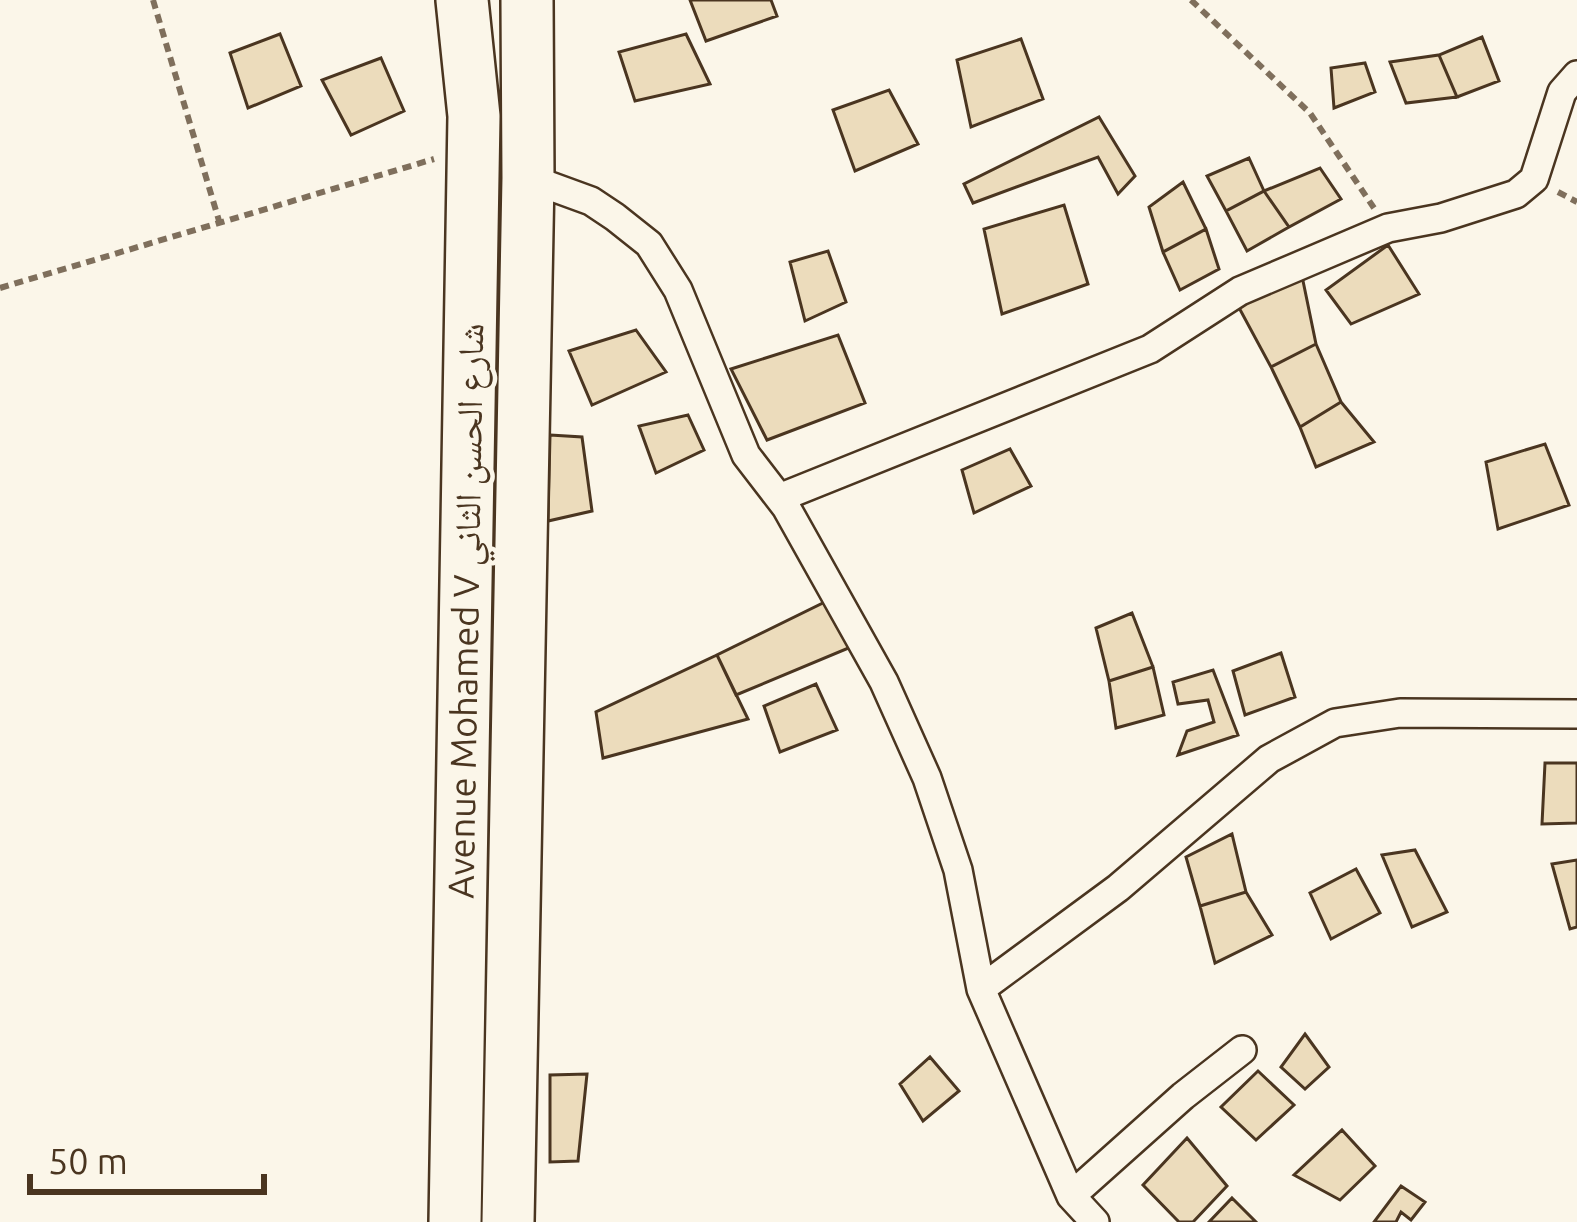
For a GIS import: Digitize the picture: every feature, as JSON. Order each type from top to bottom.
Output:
[{"type":"highway","name":"Avenue Mohamed V شارع الحسن الثاني","points":[[455,1222],[473,147],[462,0]]},
{"type":"highway","name":"Avenue Mohamed V شارع الحسن الثاني","points":[[508,1222],[528,178],[527,0]]},
{"type":"street","points":[[779,498],[1150,349],[1240,291],[1388,228],[1441,218],[1516,194],[1534,179],[1562,92],[1577,75]]},
{"type":"street","points":[[528,178],[591,201],[650,244],[678,290],[746,455],[779,498],[884,682],[927,778],[958,869],[980,988],[1071,1196],[1094,1222]]},
{"type":"street","points":[[980,988],[1118,888],[1269,760],[1335,723],[1400,713],[1577,713]]},
{"type":"street","points":[[1071,1196],[1242,1050]]},
{"type":"path","points":[[153,0],[220,224]]},
{"type":"path","points":[[1191,0],[1310,113],[1388,228]]},
{"type":"path","points":[[0,288],[473,147]]},
{"type":"building","points":[[690,0],[771,0],[777,16],[706,41]]},
{"type":"building","points":[[280,34],[301,86],[248,108],[230,53]]},
{"type":"building","points":[[686,34],[710,84],[635,101],[619,52]]},
{"type":"building","points":[[1482,37],[1499,81],[1457,97],[1439,55]]},
{"type":"building","points":[[1021,39],[1043,99],[971,127],[957,60]]},
{"type":"building","points":[[1439,55],[1457,97],[1406,103],[1390,62]]},
{"type":"building","points":[[381,58],[404,111],[351,135],[322,80]]},
{"type":"building","points":[[1365,63],[1375,92],[1334,108],[1331,68]]},
{"type":"building","points":[[889,90],[918,144],[855,171],[833,110]]},
{"type":"building","points":[[1099,117],[1135,176],[1118,194],[1098,157],[973,203],[964,184]]},
{"type":"building","points":[[1249,158],[1264,191],[1226,211],[1207,176]]},
{"type":"building","points":[[1320,168],[1341,199],[1289,227],[1264,191]]},
{"type":"building","points":[[1183,182],[1206,229],[1163,252],[1149,207]]},
{"type":"building","points":[[1264,191],[1289,227],[1247,251],[1226,211]]},
{"type":"building","points":[[1064,205],[1088,284],[1002,314],[984,229]]},
{"type":"building","points":[[1206,229],[1219,269],[1180,290],[1163,252]]},
{"type":"building","points":[[1388,245],[1419,294],[1351,324],[1326,290]]},
{"type":"building","points":[[828,251],[846,302],[805,321],[790,262]]},
{"type":"building","points":[[1302,276],[1316,344],[1271,367],[1237,304]]},
{"type":"building","points":[[636,330],[666,372],[592,405],[569,351]]},
{"type":"building","points":[[838,335],[865,403],[767,440],[731,369]]},
{"type":"building","points":[[1316,344],[1341,402],[1300,427],[1271,367]]},
{"type":"building","points":[[1341,402],[1374,442],[1316,467],[1300,427]]},
{"type":"building","points":[[688,415],[704,450],[656,473],[639,426]]},
{"type":"building","points":[[550,435],[582,437],[592,511],[548,521]]},
{"type":"building","points":[[1545,444],[1569,505],[1498,529],[1486,462]]},
{"type":"building","points":[[1010,449],[1031,486],[974,513],[962,470]]},
{"type":"building","points":[[825,602],[851,647],[736,695],[717,655]]},
{"type":"building","points":[[1132,613],[1153,667],[1109,681],[1096,628]]},
{"type":"building","points":[[1281,653],[1295,697],[1245,715],[1233,671]]},
{"type":"building","points":[[717,655],[748,719],[603,758],[596,712]]},
{"type":"building","points":[[1153,667],[1164,715],[1116,728],[1109,681]]},
{"type":"building","points":[[1213,670],[1238,735],[1178,755],[1187,731],[1214,722],[1208,700],[1178,704],[1173,682]]},
{"type":"building","points":[[816,684],[837,730],[780,752],[764,706]]},
{"type":"building","points":[[1545,763],[1577,763],[1577,823],[1542,824]]},
{"type":"building","points":[[1232,834],[1246,892],[1200,906],[1186,857]]},
{"type":"building","points":[[1415,850],[1447,912],[1412,927],[1382,855]]},
{"type":"building","points":[[1577,860],[1577,927],[1570,929],[1552,864]]},
{"type":"building","points":[[1356,869],[1380,913],[1331,939],[1310,893]]},
{"type":"building","points":[[1246,892],[1272,935],[1215,963],[1200,906]]},
{"type":"building","points":[[1305,1034],[1329,1067],[1305,1089],[1281,1067]]},
{"type":"building","points":[[930,1057],[959,1091],[923,1121],[900,1084]]},
{"type":"building","points":[[1258,1071],[1294,1105],[1256,1140],[1221,1107]]},
{"type":"building","points":[[587,1074],[578,1161],[550,1162],[550,1075]]},
{"type":"building","points":[[1342,1130],[1375,1166],[1340,1200],[1294,1175]]},
{"type":"building","points":[[1187,1138],[1227,1186],[1193,1222],[1179,1222],[1143,1185]]},
{"type":"building","points":[[1401,1186],[1425,1202],[1411,1220],[1401,1212],[1396,1222],[1374,1222]]},
{"type":"building","points":[[1232,1198],[1256,1222],[1209,1222]]}]
